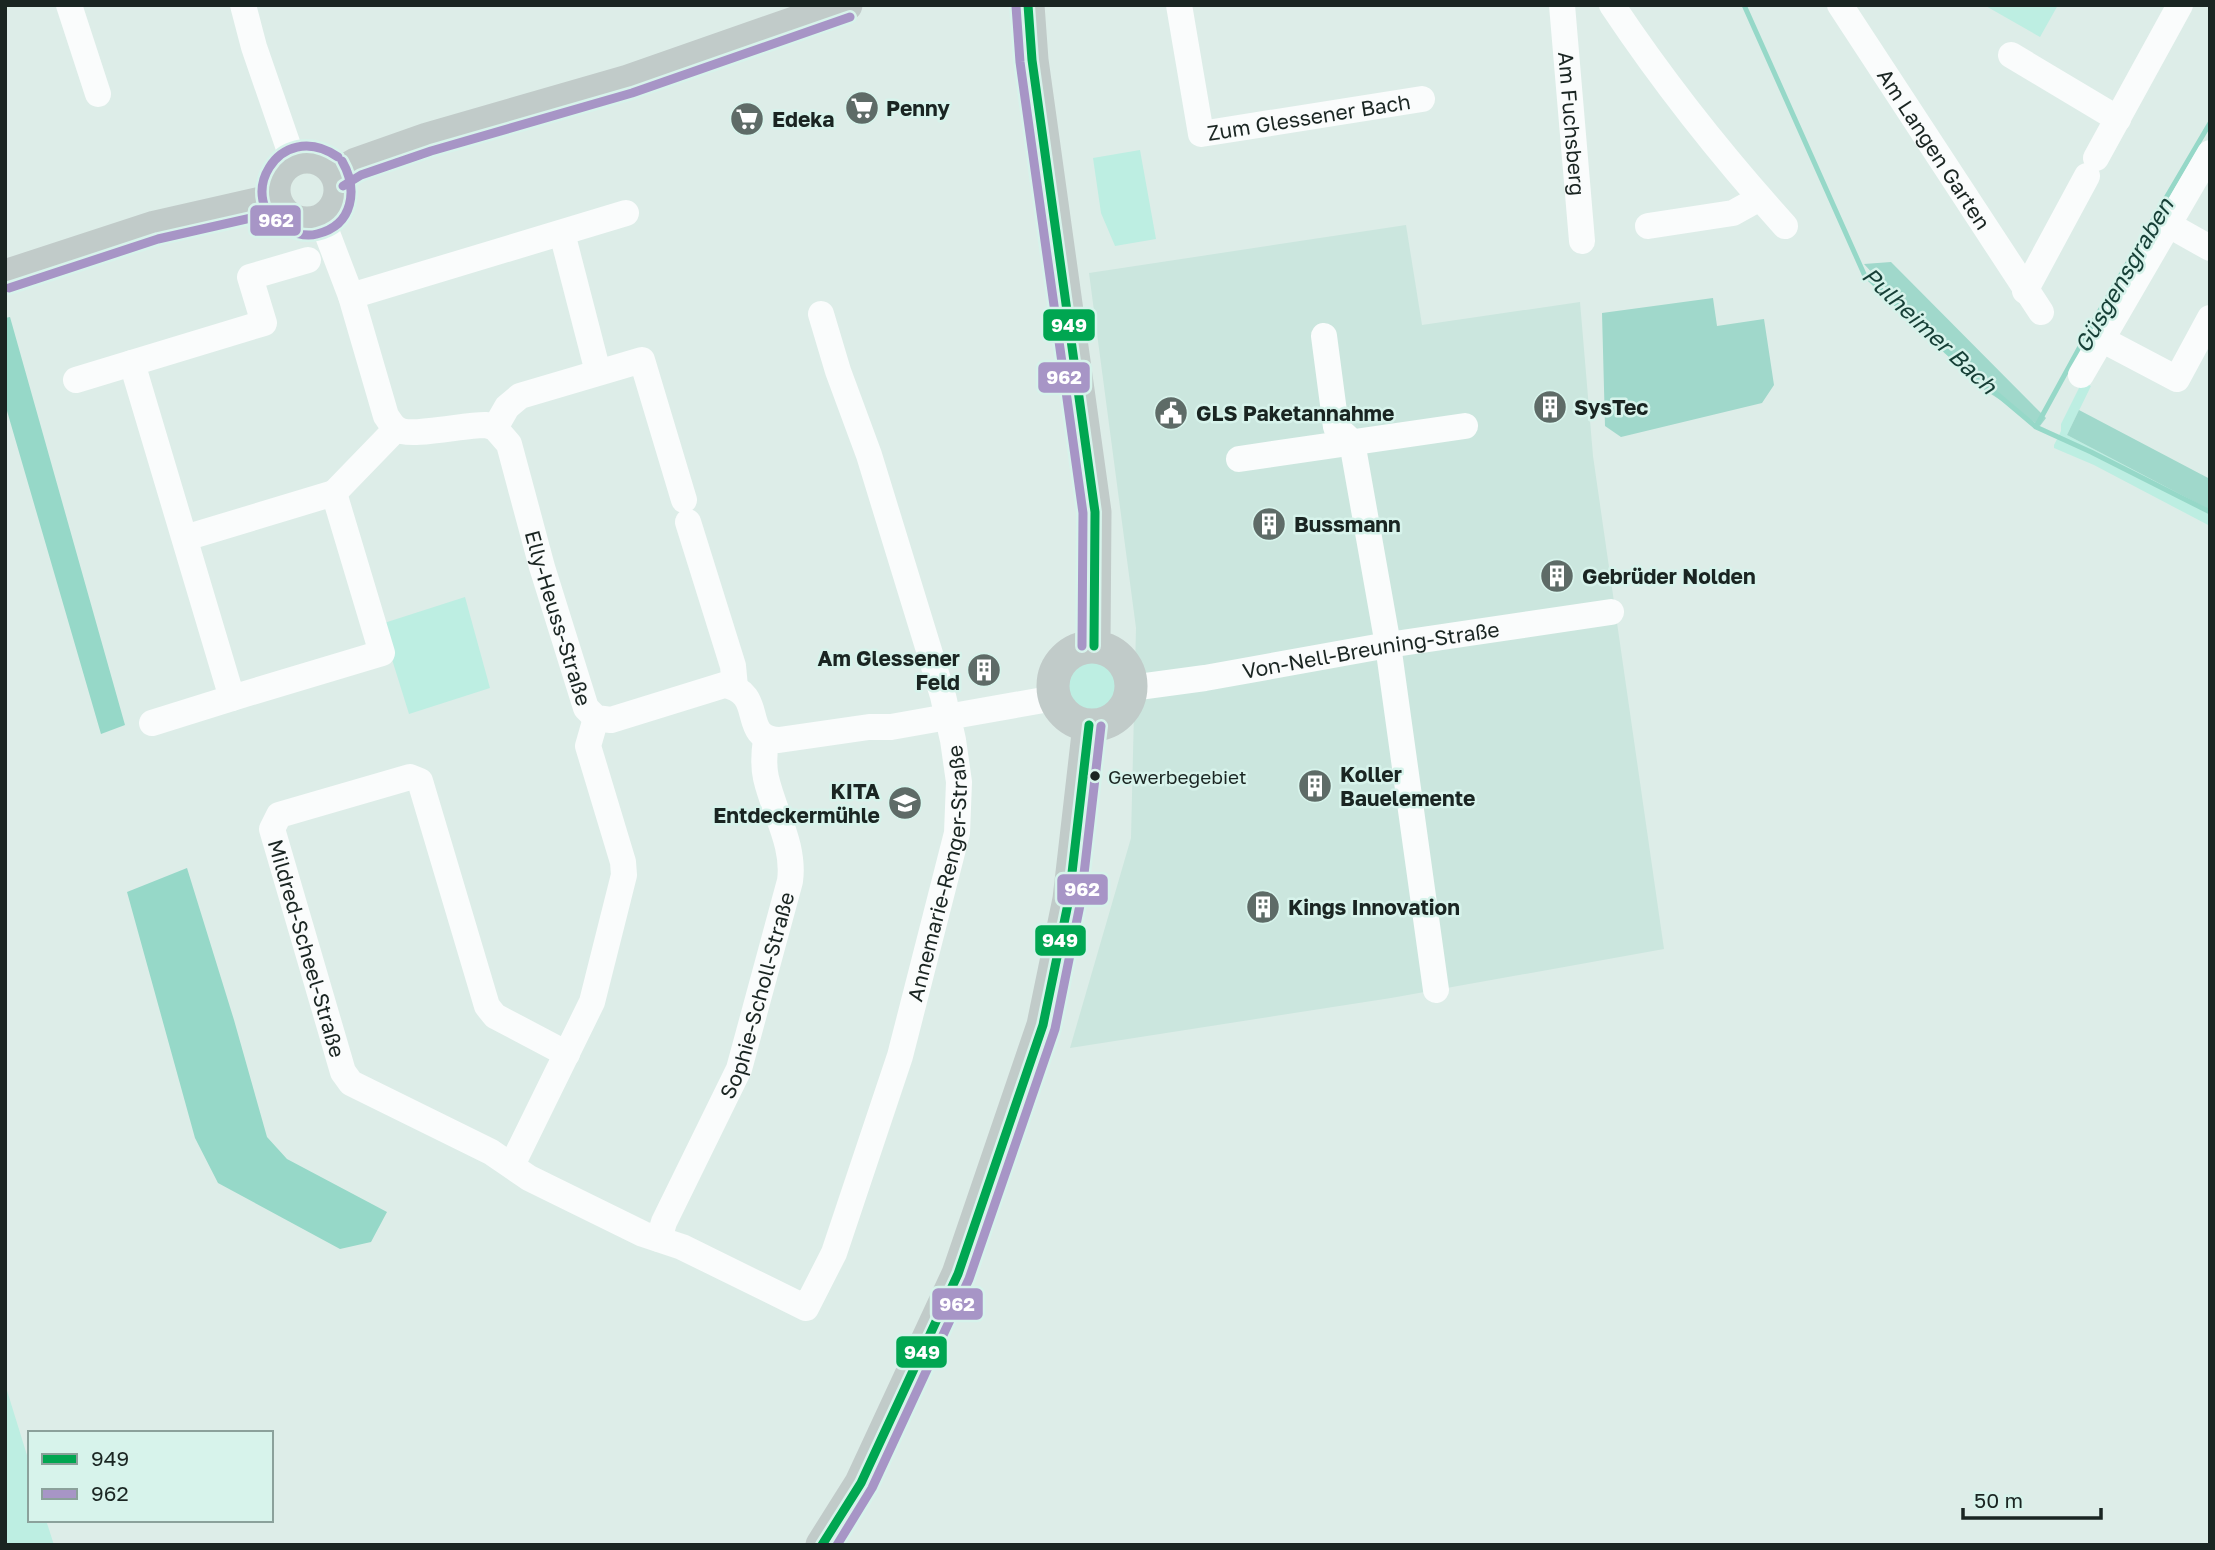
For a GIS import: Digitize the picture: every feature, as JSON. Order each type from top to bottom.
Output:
[{"type":"main road","points":[[337,175],[356,164],[427,139],[628,81],[846,5]]},
{"type":"main road","points":[[1028,5],[1034,73],[1095,512],[1094,646]]},
{"type":"main road","points":[[313,158],[331,167],[337,175],[340,195],[337,205],[322,220],[313,223],[294,220],[286,216],[275,200],[275,181],[279,173],[293,160],[313,158]]},
{"type":"main road","points":[[5,276],[155,227],[275,200]]},
{"type":"main road","points":[[1094,646],[1106,649],[1125,664],[1131,688],[1129,698],[1118,715],[1109,721],[1089,725],[1064,713],[1055,698],[1053,683],[1057,668],[1066,656],[1079,648],[1094,646]]},
{"type":"main road","points":[[822,1545],[861,1483],[958,1274],[1043,1025],[1069,899],[1089,725]]},
{"type":"street","points":[[69,5],[98,94]]},
{"type":"street","points":[[243,5],[254,47],[293,160]]},
{"type":"street","name":"Zum Glessener Bach","points":[[1179,5],[1201,134],[1422,99]]},
{"type":"street","name":"Am Fuchsberg","points":[[1562,5],[1582,241]]},
{"type":"street","points":[[1612,5],[1639,46],[1735,170],[1785,226]]},
{"type":"street","name":"Am Langen Garten","points":[[1840,5],[2033,302],[2092,167],[2180,5]]},
{"type":"street","points":[[2011,55],[2118,119]]},
{"type":"street","points":[[2081,375],[2210,153]]},
{"type":"street","points":[[1648,226],[1733,213],[1760,198]]},
{"type":"street","points":[[351,296],[626,213]]},
{"type":"street","points":[[322,220],[351,296],[386,416],[396,429],[409,433],[476,425],[495,428],[507,407],[520,396],[642,360],[733,666],[735,687],[748,698],[759,734],[766,739],[779,740],[869,727],[891,727],[1055,698]]},
{"type":"street","points":[[2169,225],[2210,248]]},
{"type":"street","points":[[562,233],[598,372]]},
{"type":"street","points":[[76,380],[264,323],[250,278],[308,260]]},
{"type":"street","name":"Annemarie-Renger-Straße","points":[[659,1239],[682,1247],[806,1308],[834,1253],[882,1115],[900,1056],[957,833],[958,782],[949,717],[869,455],[838,371],[821,314]]},
{"type":"street","points":[[2103,340],[2177,379],[2210,318]]},
{"type":"street","points":[[1324,336],[1336,427],[1352,442],[1388,645],[1436,990]]},
{"type":"street","points":[[132,363],[232,698]]},
{"type":"street","points":[[1239,460],[1465,426]]},
{"type":"street","name":"Elly-Heuss-Straße","points":[[495,428],[509,444],[542,566],[586,708],[596,718],[611,720],[724,685],[735,687]]},
{"type":"street","points":[[184,538],[334,493],[396,429]]},
{"type":"street","points":[[152,723],[382,653],[334,493]]},
{"type":"street","name":"Von-Nell-Breuning-Straße","points":[[1131,688],[1205,678],[1388,645],[1611,612]]},
{"type":"street","points":[[596,718],[588,746],[623,862],[624,874],[592,1002],[512,1165],[529,1178],[643,1234],[659,1239]]},
{"type":"street","name":"Sophie-Scholl-Straße","points":[[659,1239],[664,1222],[739,1069],[790,881],[790,853],[766,778],[763,760],[766,739]]},
{"type":"street","name":"Mildred-Scheel-Straße","points":[[512,1165],[351,1083],[343,1072],[272,829],[279,815],[410,776],[420,781],[487,1006],[495,1016],[567,1054]]},
{"type":"shaded area","points":[[1984,5],[2058,5],[2040,37]]},
{"type":"shaded area","points":[[1140,150],[1156,239],[1115,246],[1101,213],[1093,158]]},
{"type":"shaded area","points":[[1406,225],[1422,325],[1580,302],[1593,456],[1664,949],[1391,998],[1070,1048],[1131,838],[1136,628],[1089,273]]},
{"type":"shaded area","points":[[1891,262],[2046,418],[2040,426],[1971,381],[1864,264]]},
{"type":"shaded area","points":[[1713,298],[1717,326],[1764,319],[1774,385],[1762,403],[1621,437],[1605,426],[1602,313]]},
{"type":"shaded area","points":[[10,317],[125,725],[101,734],[5,404],[5,318]]},
{"type":"shaded area","points":[[2082,382],[2091,386],[2067,435],[2210,510],[2210,526],[2094,465],[2054,448],[2061,424]]},
{"type":"shaded area","points":[[2079,410],[2210,479],[2210,510],[2067,435]]},
{"type":"shaded area","points":[[465,597],[490,688],[409,714],[381,624]]},
{"type":"shaded area","points":[[1091,655],[1112,664],[1121,685],[1112,706],[1091,715],[1070,706],[1061,685],[1070,664]]},
{"type":"shaded area","points":[[187,868],[267,1137],[287,1159],[387,1212],[371,1242],[340,1249],[218,1183],[195,1138],[127,892]]},
{"type":"shaded area","points":[[5,1384],[28,1459],[28,1522],[47,1522],[54,1545],[5,1545]]},
{"type":"waterway","name":"Pulheimer Bach","points":[[1744,5],[1864,274],[1946,351],[2036,427],[2210,512]]},
{"type":"waterway","name":"Güsgensgraben","points":[[2036,427],[2099,312],[2210,123]]},
{"type":"transit line","name":"949","points":[[1028,5],[1032,60],[1095,512],[1094,646]]},
{"type":"transit line","name":"962","points":[[1016,6],[1020,62],[1083,513],[1082,646]]},
{"type":"transit line","name":"962","points":[[343,186],[361,175],[431,151],[632,93],[850,17]]},
{"type":"transit line","name":"962","points":[[338,157],[316,147],[297,147],[281,155],[269,168],[263,184],[263,201],[270,216],[286,229],[305,235],[317,234],[339,223],[349,205],[351,194],[342,161]]},
{"type":"transit line","name":"962","points":[[9,288],[158,239],[278,212]]},
{"type":"transit line","name":"949","points":[[822,1545],[861,1483],[958,1274],[1043,1025],[1069,899],[1089,725]]},
{"type":"transit line","name":"962","points":[[837,1545],[872,1488],[969,1279],[1055,1029],[1081,900],[1101,726]]},
{"type":"place","name":"Penny","points":[[862,108]]},
{"type":"place","name":"Edeka","points":[[747,119]]},
{"type":"place","name":"SysTec","points":[[1550,407]]},
{"type":"place","name":"GLS Paketannahme","points":[[1171,413]]},
{"type":"place","name":"Bussmann","points":[[1269,524]]},
{"type":"place","name":"Gebrüder Nolden","points":[[1557,576]]},
{"type":"place","name":"Am Glessener Feld","points":[[984,670]]},
{"type":"place","name":"Gewerbegebiet","points":[[1095,776]]},
{"type":"place","name":"Koller Bauelemente","points":[[1315,786]]},
{"type":"place","name":"KITA Entdeckermühle","points":[[905,803]]},
{"type":"place","name":"Kings Innovation","points":[[1263,907]]}]
